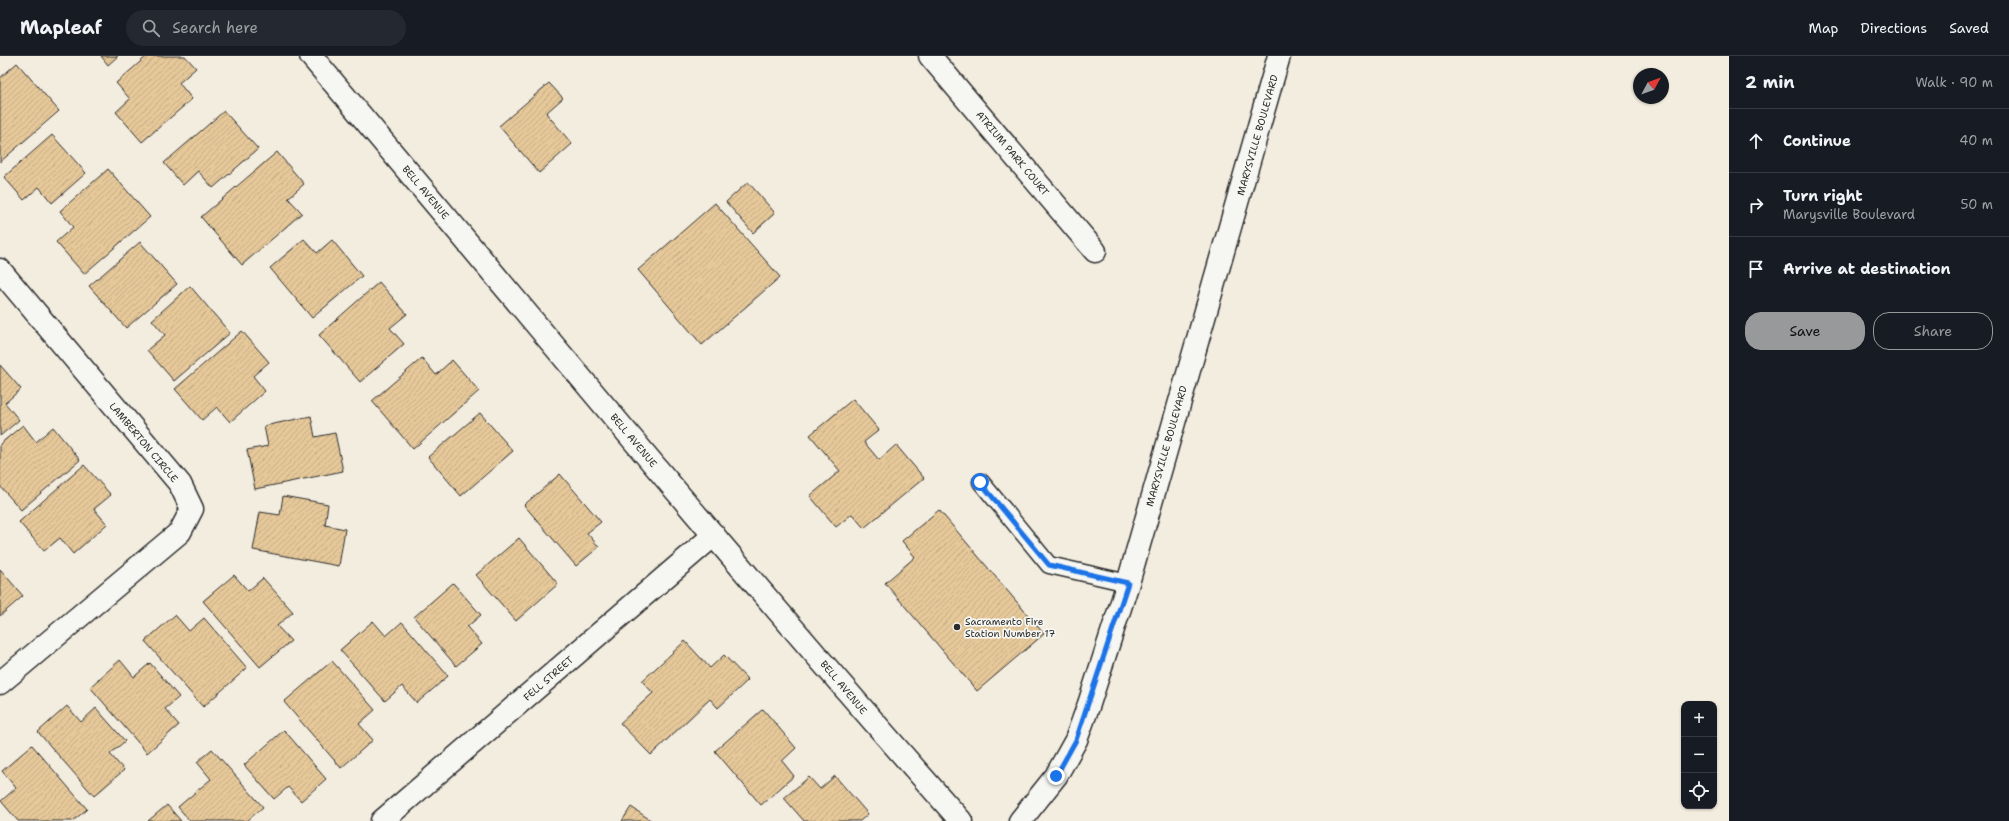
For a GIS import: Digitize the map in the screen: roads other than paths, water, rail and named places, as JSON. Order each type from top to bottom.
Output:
[{"type":"main road","name":"BELL AVENUE","points":[[311,56],[887,738],[961,821]]},
{"type":"main road","name":"ATRIUM PARK COURT","points":[[930,56],[1095,251]]},
{"type":"main road","name":"MARYSVILLE BOULEVARD","points":[[1020,821],[1056,776],[1076,740],[1128,583],[1280,56]]},
{"type":"main road","name":"LAMBERTON CIRCLE","points":[[0,270],[180,484],[192,509],[180,532],[0,683]]},
{"type":"main road","name":"FELL STREET","points":[[382,821],[714,534]]},
{"type":"lane","points":[[980,482],[1049,565],[1128,583]]},
{"type":"place","name":"Sacramento Fire Station Number 17","points":[[957,627]]}]
